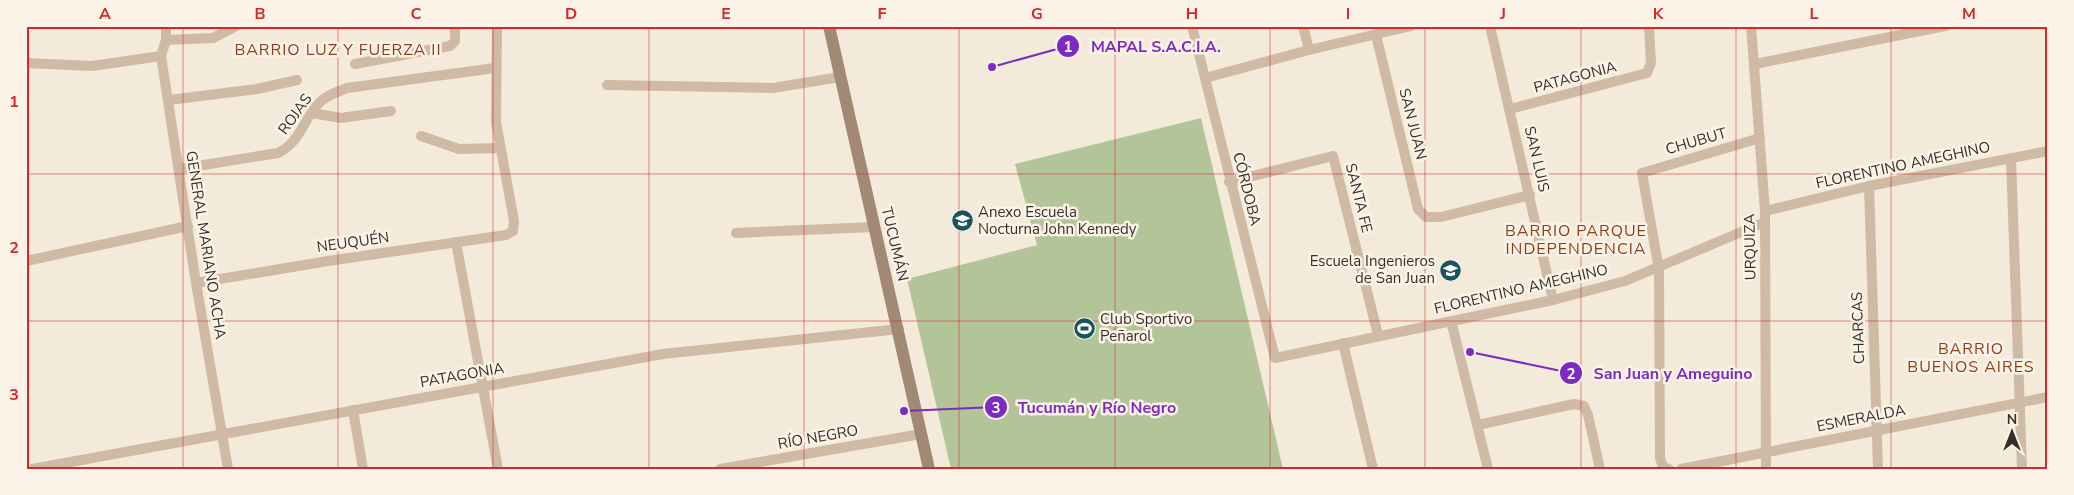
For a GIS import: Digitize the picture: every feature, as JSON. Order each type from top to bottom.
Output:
[{"type":"main road","name":"TUCUMÁN","points":[[829,26],[899,329],[929,469]]},
{"type":"street","name":"GENERAL MARIANO ACHA","points":[[166,26],[166,40],[161,56],[196,283],[228,469]]},
{"type":"street","points":[[166,40],[213,38],[236,26]]},
{"type":"street","points":[[355,64],[450,46],[454,41],[455,26]]},
{"type":"street","points":[[421,136],[459,149],[501,148],[496,122],[497,26]]},
{"type":"street","name":"CÓRDOBA","points":[[1192,26],[1274,358]]},
{"type":"street","points":[[1303,26],[1309,50]]},
{"type":"street","points":[[1205,78],[1309,50],[1411,26]]},
{"type":"street","name":"SAN LUIS","points":[[1490,26],[1553,300]]},
{"type":"street","name":"PATAGONIA","points":[[1510,109],[1647,73],[1651,63],[1649,26]]},
{"type":"street","name":"URQUIZA","points":[[1751,26],[1765,217],[1766,469]]},
{"type":"street","points":[[1755,64],[1945,26]]},
{"type":"street","name":"SAN JUAN","points":[[1376,35],[1418,209],[1426,218],[1441,217],[1530,195]]},
{"type":"street","points":[[26,64],[92,66],[161,56]]},
{"type":"street","name":"ROJAS","points":[[179,169],[278,153],[290,147],[319,102],[331,94],[347,88],[496,68]]},
{"type":"street","points":[[607,85],[773,88],[840,76]]},
{"type":"street","points":[[168,100],[257,89],[297,80]]},
{"type":"street","points":[[312,113],[341,118],[391,111]]},
{"type":"street","name":"CHUBUT","points":[[1658,266],[1642,173],[1760,138]]},
{"type":"street","name":"NEUQUÉN","points":[[196,283],[328,261],[506,235],[513,231],[514,221],[501,148]]},
{"type":"street","name":"FLORENTINO AMEGHINO","points":[[1274,358],[1343,342],[1553,300],[1625,280],[1765,217],[1869,186],[2048,151]]},
{"type":"street","name":"SANTA FE","points":[[1229,182],[1333,156],[1378,335]]},
{"type":"street","points":[[2010,158],[2022,469]]},
{"type":"street","name":"CHARCAS","points":[[1869,186],[1878,469]]},
{"type":"street","points":[[26,261],[188,226]]},
{"type":"street","points":[[736,233],[874,226]]},
{"type":"street","points":[[456,242],[498,469]]},
{"type":"street","points":[[1658,266],[1660,458],[1666,468]]},
{"type":"street","points":[[1451,321],[1488,469]]},
{"type":"street","name":"PATAGONIA","points":[[32,469],[663,354],[899,329]]},
{"type":"street","points":[[1343,342],[1372,469]]},
{"type":"street","name":"ESMERALDA","points":[[1681,469],[2048,397]]},
{"type":"street","points":[[1478,425],[1574,404],[1584,406],[1588,415],[1600,469]]},
{"type":"street","points":[[353,410],[363,469]]},
{"type":"street","name":"RÍO NEGRO","points":[[720,469],[921,434]]},
{"type":"green space","name":"Club Sportivo Peñarol","points":[[1201,118],[1283,469],[951,469],[907,279],[1037,245],[1015,164]]},
{"type":"place","name":"MAPAL S.A.C.I.A.","points":[[992,67]]},
{"type":"place","name":"Anexo Escuela Nocturna John Kennedy","points":[[962,221]]},
{"type":"place","name":"Escuela Ingenieros de San Juan","points":[[1451,270]]},
{"type":"place","name":"Club Sportivo Peñarol","points":[[1084,328]]},
{"type":"place","name":"San Juan y Ameguino","points":[[1470,352]]},
{"type":"place","name":"Tucumán y Río Negro","points":[[904,411]]},
{"type":"district","name":"BARRIO LUZ Y FUERZA II","points":[[338,49]]},
{"type":"district","name":"BARRIO PARQUE INDEPENDENCIA","points":[[1576,239]]},
{"type":"district","name":"BARRIO BUENOS AIRES","points":[[1971,357]]}]
